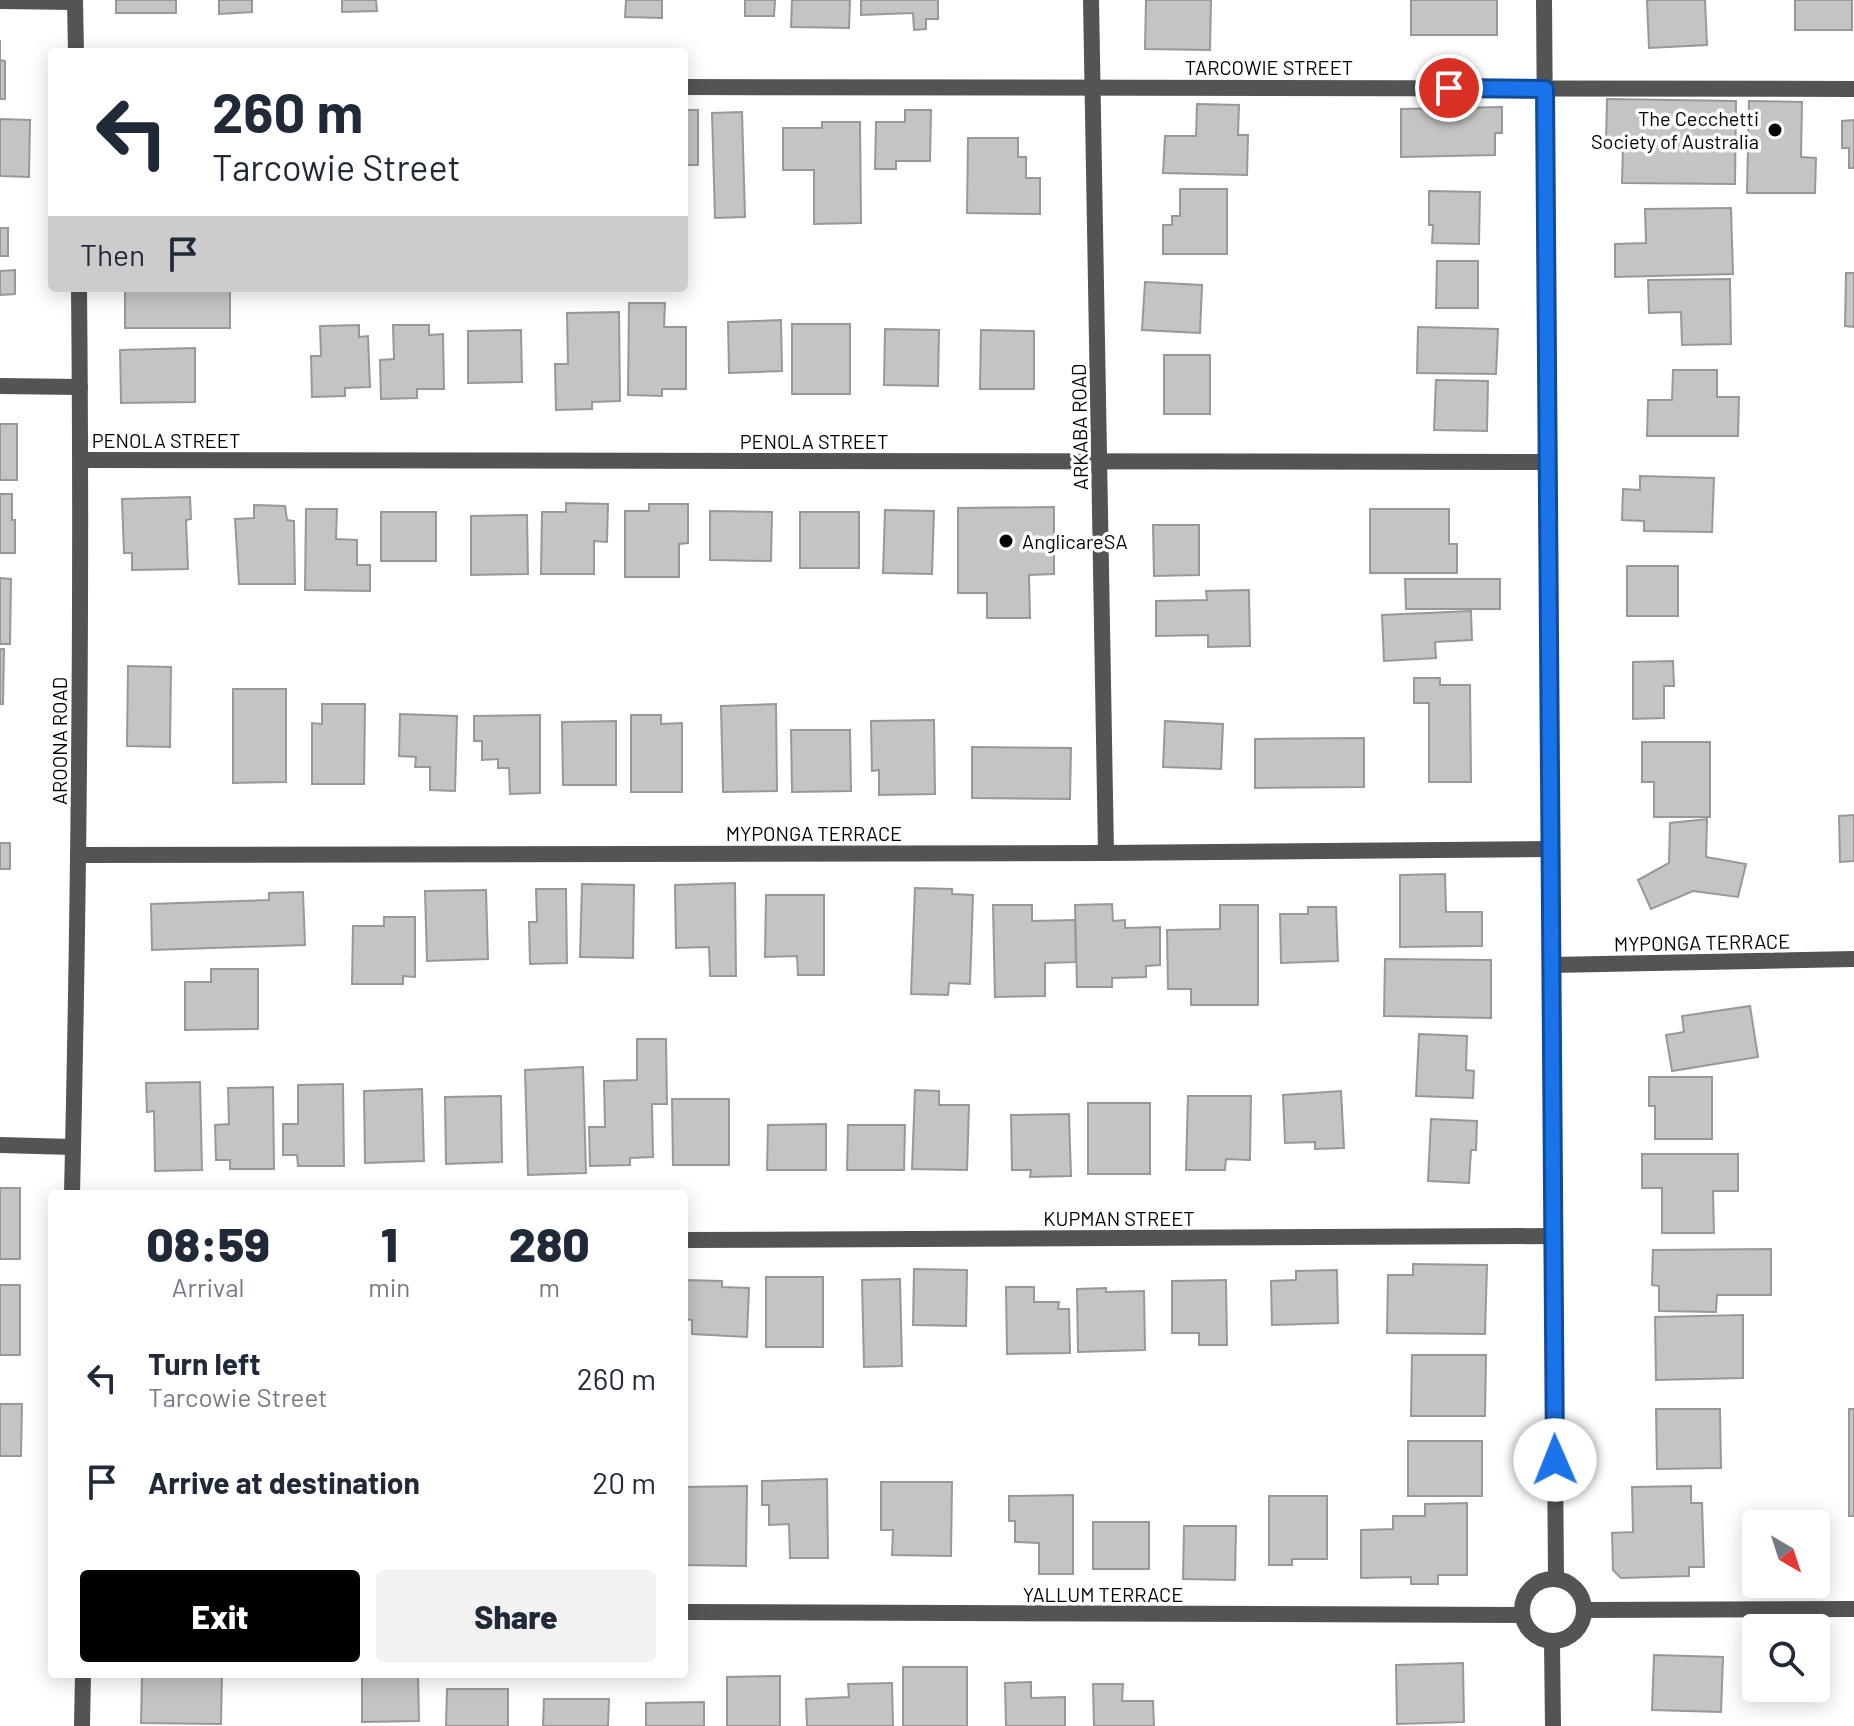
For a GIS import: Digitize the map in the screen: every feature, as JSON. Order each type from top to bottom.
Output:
[{"type":"street","name":"ARKABA ROAD","points":[[1091,0],[1106,853]]},
{"type":"street","points":[[1544,0],[1556,1579]]},
{"type":"street","points":[[0,1],[75,1],[76,48]]},
{"type":"street","name":"TARCOWIE STREET","points":[[688,87],[1854,89]]},
{"type":"street","name":"AROONA ROAD","points":[[72,1190],[78,855],[79,292]]},
{"type":"street","points":[[0,386],[80,387]]},
{"type":"street","name":"PENOLA STREET","points":[[81,460],[1548,462]]},
{"type":"street","name":"MYPONGA TERRACE","points":[[78,855],[1549,849]]},
{"type":"street","name":"MYPONGA TERRACE","points":[[1551,965],[1854,959]]},
{"type":"street","points":[[0,1145],[73,1147]]},
{"type":"street","name":"KUPMAN STREET","points":[[688,1240],[1553,1236]]},
{"type":"street","points":[[1556,1579],[1576,1589],[1585,1610],[1583,1621],[1572,1636],[1552,1642],[1532,1634],[1522,1615],[1525,1597],[1531,1588],[1540,1582],[1556,1579]]},
{"type":"street","points":[[1585,1610],[1854,1609]]},
{"type":"street","name":"YALLUM TERRACE","points":[[688,1612],[1522,1615]]},
{"type":"street","points":[[1552,1642],[1553,1726]]},
{"type":"street","points":[[82,1726],[83,1678]]},
{"type":"building","points":[[116,0],[176,0],[176,13],[116,13]]},
{"type":"building","points":[[219,0],[252,0],[252,12],[219,14]]},
{"type":"building","points":[[342,0],[376,0],[377,11],[342,12]]},
{"type":"building","points":[[626,0],[662,0],[662,18],[625,17]]},
{"type":"building","points":[[745,0],[775,0],[774,16],[745,16]]},
{"type":"building","points":[[792,0],[850,0],[849,28],[791,27]]},
{"type":"building","points":[[861,0],[938,0],[938,19],[926,19],[926,29],[914,30],[913,13],[861,15]]},
{"type":"building","points":[[1146,0],[1211,0],[1210,50],[1145,49]]},
{"type":"building","points":[[1411,0],[1497,0],[1497,35],[1411,35]]},
{"type":"building","points":[[1647,0],[1705,0],[1707,45],[1649,48]]},
{"type":"building","points":[[1795,0],[1852,0],[1852,30],[1795,30]]},
{"type":"building","points":[[0,60],[5,61],[5,99],[0,99]]},
{"type":"building","points":[[1607,99],[1736,101],[1735,184],[1622,183],[1623,145],[1606,145]]},
{"type":"building","name":"The Cecchetti Society of Australia","points":[[1749,101],[1802,102],[1801,157],[1816,158],[1815,193],[1747,193]]},
{"type":"building","points":[[1197,104],[1239,105],[1238,135],[1248,135],[1247,175],[1163,173],[1165,136],[1196,136]]},
{"type":"building","points":[[1502,107],[1502,133],[1495,133],[1495,155],[1401,157],[1401,109]]},
{"type":"building","points":[[688,110],[698,110],[698,165],[688,165]]},
{"type":"building","points":[[905,110],[931,110],[930,161],[896,161],[896,169],[875,169],[876,122],[905,122]]},
{"type":"building","points":[[742,112],[745,217],[715,218],[712,113]]},
{"type":"building","points":[[0,119],[30,120],[29,177],[0,176]]},
{"type":"building","points":[[1854,120],[1854,168],[1849,168],[1849,148],[1842,148],[1842,121]]},
{"type":"building","points":[[822,122],[860,122],[861,223],[814,224],[814,170],[783,170],[783,128],[822,128]]},
{"type":"building","points":[[968,138],[1018,138],[1018,157],[1026,157],[1026,178],[1040,178],[1040,214],[967,213]]},
{"type":"building","points":[[1180,189],[1227,189],[1227,254],[1163,254],[1163,225],[1172,225],[1172,216],[1180,216]]},
{"type":"building","points":[[1429,191],[1480,192],[1479,244],[1432,243]]},
{"type":"building","points":[[1731,208],[1733,274],[1615,277],[1615,244],[1646,243],[1645,209]]},
{"type":"building","points":[[0,228],[8,228],[8,256],[0,256]]},
{"type":"building","points":[[1437,261],[1478,261],[1478,308],[1436,308]]},
{"type":"building","points":[[15,270],[15,294],[0,295],[0,271]]},
{"type":"building","points":[[1846,273],[1854,273],[1854,327],[1845,326]]},
{"type":"building","points":[[1730,279],[1731,344],[1682,345],[1681,312],[1649,313],[1648,280]]},
{"type":"building","points":[[1145,282],[1202,285],[1200,333],[1142,330]]},
{"type":"building","points":[[125,292],[230,292],[230,328],[125,328]]},
{"type":"building","points":[[629,303],[665,303],[664,327],[686,327],[686,389],[662,389],[662,396],[628,395]]},
{"type":"building","points":[[619,312],[620,401],[592,402],[592,409],[556,410],[555,364],[568,364],[567,313]]},
{"type":"building","points":[[781,320],[782,371],[729,373],[728,322]]},
{"type":"building","points":[[792,324],[850,324],[850,394],[792,394]]},
{"type":"building","points":[[359,325],[359,337],[368,336],[370,387],[345,388],[345,396],[312,397],[311,356],[321,356],[320,326]]},
{"type":"building","points":[[393,325],[429,325],[429,335],[443,334],[444,389],[417,389],[417,398],[381,399],[380,360],[394,359]]},
{"type":"building","points":[[1418,327],[1498,329],[1496,374],[1417,373]]},
{"type":"building","points":[[885,329],[939,330],[938,386],[884,385]]},
{"type":"building","points":[[521,330],[522,382],[468,383],[468,331]]},
{"type":"building","points":[[981,330],[1034,331],[1034,389],[980,389]]},
{"type":"building","points":[[195,348],[195,402],[121,403],[120,350]]},
{"type":"building","points":[[1164,355],[1210,355],[1210,414],[1164,414]]},
{"type":"building","points":[[1673,370],[1717,370],[1717,397],[1739,397],[1738,436],[1647,436],[1648,400],[1672,400]]},
{"type":"building","points":[[1436,380],[1488,381],[1487,431],[1434,430]]},
{"type":"building","points":[[0,424],[17,424],[17,480],[0,480]]},
{"type":"building","points":[[1640,476],[1714,478],[1712,532],[1644,531],[1644,521],[1622,520],[1623,489],[1640,490]]},
{"type":"building","points":[[0,494],[12,494],[15,553],[0,553]]},
{"type":"building","points":[[190,497],[191,519],[186,520],[188,569],[132,570],[132,553],[124,553],[122,499]]},
{"type":"building","points":[[566,503],[608,504],[607,542],[594,541],[594,574],[541,574],[542,512],[566,512]]},
{"type":"building","points":[[649,504],[688,504],[688,543],[679,544],[679,577],[625,577],[625,511],[649,511]]},
{"type":"building","points":[[254,505],[285,506],[287,520],[294,521],[295,584],[239,584],[235,519],[254,518]]},
{"type":"building","name":"AnglicareSA","points":[[1054,507],[1054,574],[1029,575],[1030,618],[987,618],[987,593],[958,593],[958,508]]},
{"type":"building","points":[[306,509],[337,509],[336,539],[357,540],[357,565],[370,565],[370,591],[305,590]]},
{"type":"building","points":[[1370,509],[1449,509],[1449,544],[1457,544],[1457,573],[1370,573]]},
{"type":"building","points":[[885,510],[934,511],[932,574],[883,573]]},
{"type":"building","points":[[710,511],[772,512],[771,561],[710,560]]},
{"type":"building","points":[[381,512],[436,512],[436,561],[381,561]]},
{"type":"building","points":[[800,512],[859,512],[859,568],[800,568]]},
{"type":"building","points":[[527,515],[528,574],[471,575],[471,516]]},
{"type":"building","points":[[1153,525],[1199,525],[1199,575],[1154,576]]},
{"type":"building","points":[[1627,566],[1678,566],[1678,616],[1627,616]]},
{"type":"building","points":[[0,578],[11,579],[10,644],[0,644]]},
{"type":"building","points":[[1405,579],[1500,579],[1500,609],[1406,609]]},
{"type":"building","points":[[1249,590],[1250,646],[1208,647],[1208,635],[1156,636],[1156,601],[1207,600],[1206,591]]},
{"type":"building","points":[[1471,611],[1472,640],[1435,642],[1436,658],[1384,661],[1382,615]]},
{"type":"building","points":[[0,649],[4,649],[3,704],[0,704]]},
{"type":"building","points":[[1673,661],[1674,686],[1664,686],[1664,718],[1633,719],[1633,662]]},
{"type":"building","points":[[128,666],[171,667],[170,747],[127,746]]},
{"type":"building","points":[[1414,678],[1440,678],[1440,685],[1470,685],[1471,782],[1429,782],[1429,703],[1414,703]]},
{"type":"building","points":[[233,689],[286,689],[286,782],[233,783]]},
{"type":"building","points":[[322,704],[365,704],[364,784],[312,784],[312,723],[322,724]]},
{"type":"building","points":[[776,704],[777,791],[723,792],[721,706]]},
{"type":"building","points":[[400,714],[457,716],[455,791],[430,790],[430,767],[415,767],[416,757],[399,756]]},
{"type":"building","points":[[540,715],[540,793],[510,794],[509,768],[498,768],[498,759],[482,760],[482,741],[474,741],[474,716]]},
{"type":"building","points":[[631,715],[661,715],[661,724],[682,723],[682,792],[631,792]]},
{"type":"building","points":[[934,720],[935,794],[879,795],[879,770],[872,771],[871,721]]},
{"type":"building","points":[[616,721],[616,785],[563,785],[562,722]]},
{"type":"building","points":[[1165,721],[1223,724],[1221,769],[1163,767]]},
{"type":"building","points":[[791,730],[850,730],[851,791],[792,792]]},
{"type":"building","points":[[1364,738],[1364,787],[1255,788],[1255,739]]},
{"type":"building","points":[[1642,742],[1710,742],[1710,817],[1654,817],[1654,782],[1642,782]]},
{"type":"building","points":[[972,747],[1071,748],[1070,799],[972,798]]},
{"type":"building","points":[[1854,815],[1854,861],[1840,862],[1839,816]]},
{"type":"building","points":[[1707,819],[1706,857],[1746,864],[1738,897],[1693,891],[1651,909],[1638,880],[1669,863],[1670,823]]},
{"type":"building","points":[[0,843],[10,843],[10,869],[0,869]]},
{"type":"building","points":[[1445,874],[1446,912],[1482,912],[1482,946],[1400,947],[1400,875]]},
{"type":"building","points":[[735,883],[736,976],[710,976],[709,947],[676,948],[675,885]]},
{"type":"building","points":[[582,884],[634,885],[633,958],[580,957]]},
{"type":"building","points":[[915,888],[952,889],[952,894],[973,895],[970,984],[949,983],[948,995],[911,994]]},
{"type":"building","points":[[536,889],[566,889],[567,963],[530,964],[529,922],[537,922]]},
{"type":"building","points":[[486,890],[488,959],[427,961],[425,891]]},
{"type":"building","points":[[303,892],[305,945],[152,950],[151,904],[269,900],[269,893]]},
{"type":"building","points":[[766,895],[824,895],[824,975],[798,975],[797,956],[765,957]]},
{"type":"building","points":[[1112,904],[1113,921],[1125,920],[1125,928],[1160,927],[1160,965],[1146,966],[1146,977],[1112,978],[1112,987],[1077,987],[1075,905]]},
{"type":"building","points":[[993,905],[1032,905],[1032,921],[1075,920],[1076,962],[1045,963],[1045,996],[995,997]]},
{"type":"building","points":[[1220,905],[1258,905],[1258,1005],[1191,1005],[1191,989],[1168,989],[1167,930],[1220,929]]},
{"type":"building","points":[[1308,907],[1336,907],[1338,961],[1281,963],[1280,914],[1308,914]]},
{"type":"building","points":[[384,917],[415,917],[415,977],[403,976],[403,984],[352,984],[353,926],[384,926]]},
{"type":"building","points":[[1385,959],[1491,960],[1491,1018],[1384,1016]]},
{"type":"building","points":[[211,969],[258,969],[258,1029],[185,1030],[185,982],[211,982]]},
{"type":"building","points":[[1750,1006],[1758,1057],[1672,1071],[1666,1035],[1684,1032],[1682,1016]]},
{"type":"building","points":[[1419,1034],[1467,1036],[1466,1070],[1474,1071],[1473,1098],[1416,1096]]},
{"type":"building","points":[[637,1039],[666,1039],[667,1104],[652,1104],[653,1157],[630,1158],[630,1165],[590,1166],[589,1127],[605,1127],[604,1081],[637,1080]]},
{"type":"building","points":[[583,1067],[586,1173],[528,1175],[525,1070]]},
{"type":"building","points":[[1649,1077],[1712,1077],[1712,1139],[1655,1139],[1655,1106],[1649,1106]]},
{"type":"building","points":[[200,1082],[202,1170],[155,1171],[154,1111],[147,1112],[146,1083]]},
{"type":"building","points":[[343,1084],[344,1166],[298,1166],[297,1155],[283,1155],[283,1124],[298,1124],[298,1085]]},
{"type":"building","points":[[273,1087],[274,1169],[230,1169],[230,1160],[216,1160],[215,1125],[229,1124],[228,1088]]},
{"type":"building","points":[[422,1089],[424,1161],[365,1163],[364,1091]]},
{"type":"building","points":[[915,1090],[939,1091],[939,1105],[969,1105],[967,1170],[912,1169]]},
{"type":"building","points":[[1341,1091],[1344,1148],[1315,1149],[1315,1142],[1285,1143],[1283,1095]]},
{"type":"building","points":[[501,1096],[502,1162],[446,1164],[445,1097]]},
{"type":"building","points":[[1188,1096],[1251,1096],[1250,1160],[1226,1159],[1225,1170],[1186,1170]]},
{"type":"building","points":[[672,1099],[729,1099],[729,1165],[673,1165]]},
{"type":"building","points":[[1088,1103],[1150,1103],[1150,1174],[1088,1174]]},
{"type":"building","points":[[1069,1114],[1071,1176],[1030,1177],[1031,1170],[1012,1170],[1011,1115]]},
{"type":"building","points":[[1431,1119],[1477,1121],[1476,1150],[1471,1150],[1469,1183],[1428,1181]]},
{"type":"building","points":[[826,1124],[826,1170],[767,1170],[768,1125]]},
{"type":"building","points":[[848,1125],[905,1125],[904,1170],[847,1170]]},
{"type":"building","points":[[1642,1154],[1738,1154],[1738,1191],[1713,1191],[1714,1233],[1662,1233],[1662,1188],[1642,1188]]},
{"type":"building","points":[[0,1188],[20,1188],[20,1259],[0,1259]]},
{"type":"building","points":[[1771,1249],[1771,1295],[1717,1295],[1716,1312],[1659,1311],[1659,1286],[1652,1285],[1653,1250]]},
{"type":"building","points":[[1413,1264],[1487,1265],[1485,1334],[1387,1333],[1388,1275],[1413,1275]]},
{"type":"building","points":[[914,1269],[967,1270],[966,1326],[913,1325]]},
{"type":"building","points":[[1337,1270],[1338,1323],[1272,1325],[1271,1281],[1296,1280],[1296,1271]]},
{"type":"building","points":[[766,1277],[823,1277],[823,1347],[766,1347]]},
{"type":"building","points":[[900,1279],[902,1366],[864,1367],[862,1280]]},
{"type":"building","points":[[688,1280],[722,1281],[722,1287],[749,1288],[747,1337],[692,1334],[692,1320],[688,1320]]},
{"type":"building","points":[[1226,1280],[1227,1345],[1199,1345],[1199,1333],[1172,1333],[1172,1281]]},
{"type":"building","points":[[0,1285],[20,1285],[20,1355],[0,1355]]},
{"type":"building","points":[[1006,1287],[1034,1287],[1034,1302],[1059,1302],[1058,1309],[1069,1309],[1070,1353],[1007,1354]]},
{"type":"building","points":[[1106,1288],[1106,1292],[1144,1291],[1145,1350],[1078,1352],[1077,1289]]},
{"type":"building","points":[[1743,1315],[1743,1378],[1656,1380],[1655,1317]]},
{"type":"building","points":[[1412,1355],[1486,1355],[1485,1416],[1411,1416]]},
{"type":"building","points":[[0,1404],[22,1404],[21,1456],[0,1456]]},
{"type":"building","points":[[1656,1409],[1720,1409],[1721,1468],[1657,1469]]},
{"type":"building","points":[[1849,1409],[1854,1409],[1854,1516],[1849,1516]]},
{"type":"building","points":[[1408,1441],[1482,1441],[1482,1496],[1408,1496]]},
{"type":"building","points":[[827,1479],[828,1558],[790,1558],[789,1524],[769,1525],[769,1505],[762,1505],[762,1481]]},
{"type":"building","points":[[881,1482],[952,1482],[951,1556],[892,1555],[893,1530],[881,1530]]},
{"type":"building","points":[[747,1486],[746,1566],[688,1565],[688,1487]]},
{"type":"building","points":[[1691,1486],[1691,1503],[1702,1503],[1704,1567],[1689,1567],[1689,1576],[1621,1578],[1613,1570],[1612,1533],[1633,1532],[1632,1487]]},
{"type":"building","points":[[1073,1495],[1073,1574],[1039,1574],[1039,1543],[1015,1542],[1015,1521],[1009,1521],[1009,1496]]},
{"type":"building","points":[[1269,1496],[1327,1496],[1327,1559],[1292,1559],[1292,1565],[1269,1565]]},
{"type":"building","points":[[1467,1503],[1467,1575],[1438,1575],[1438,1584],[1411,1584],[1411,1577],[1361,1578],[1361,1530],[1393,1529],[1393,1516],[1425,1516],[1425,1504]]},
{"type":"building","points":[[1093,1522],[1149,1522],[1149,1569],[1093,1569]]},
{"type":"building","points":[[1184,1526],[1236,1526],[1235,1580],[1183,1579]]},
{"type":"building","points":[[1654,1655],[1723,1657],[1721,1712],[1652,1710]]},
{"type":"building","points":[[1463,1663],[1464,1722],[1397,1724],[1396,1665]]},
{"type":"building","points":[[903,1667],[967,1667],[967,1726],[903,1726]]},
{"type":"building","points":[[780,1676],[780,1726],[727,1726],[727,1677]]},
{"type":"building","points":[[142,1678],[222,1678],[221,1724],[141,1723]]},
{"type":"building","points":[[362,1678],[418,1678],[419,1721],[362,1722]]},
{"type":"building","points":[[1031,1682],[1031,1698],[1065,1697],[1065,1726],[1006,1726],[1005,1683]]},
{"type":"building","points":[[892,1683],[893,1726],[807,1726],[806,1699],[849,1697],[848,1684]]},
{"type":"building","points":[[1093,1684],[1123,1684],[1122,1701],[1153,1701],[1154,1726],[1094,1726]]},
{"type":"building","points":[[447,1689],[508,1689],[508,1726],[446,1726]]},
{"type":"building","points":[[544,1699],[609,1699],[608,1726],[543,1726]]},
{"type":"building","points":[[704,1702],[704,1726],[646,1726],[646,1703]]},
{"type":"place","name":"The Cecchetti Society of Australia","points":[[1775,130]]},
{"type":"place","name":"AnglicareSA","points":[[1006,541]]},
{"type":"route","points":[[1449,88],[1545,89],[1555,1460]]}]
